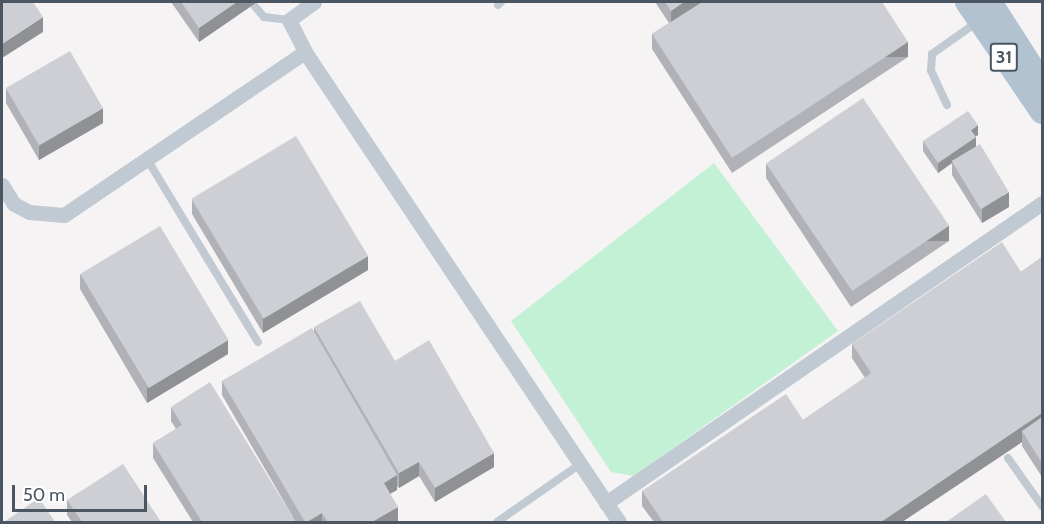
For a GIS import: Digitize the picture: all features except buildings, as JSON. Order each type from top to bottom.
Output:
[{"type":"main road","name":"31","points":[[987,7],[1042,83]]},
{"type":"main road","name":"31","points":[[987,7],[1042,112]]},
{"type":"street","points":[[314,2],[289,21],[305,52],[618,522]]},
{"type":"street","points":[[2,185],[14,204],[29,212],[64,215],[305,52]]},
{"type":"street","points":[[606,503],[1042,203]]},
{"type":"lane","points":[[251,2],[264,17],[289,21]]},
{"type":"lane","points":[[946,105],[931,70],[932,54],[987,7]]},
{"type":"lane","points":[[147,159],[258,342]]},
{"type":"lane","points":[[1008,458],[1042,506]]},
{"type":"lane","points":[[497,522],[580,464]]},
{"type":"green space","points":[[714,163],[838,331],[634,476],[611,472],[511,321]]}]
